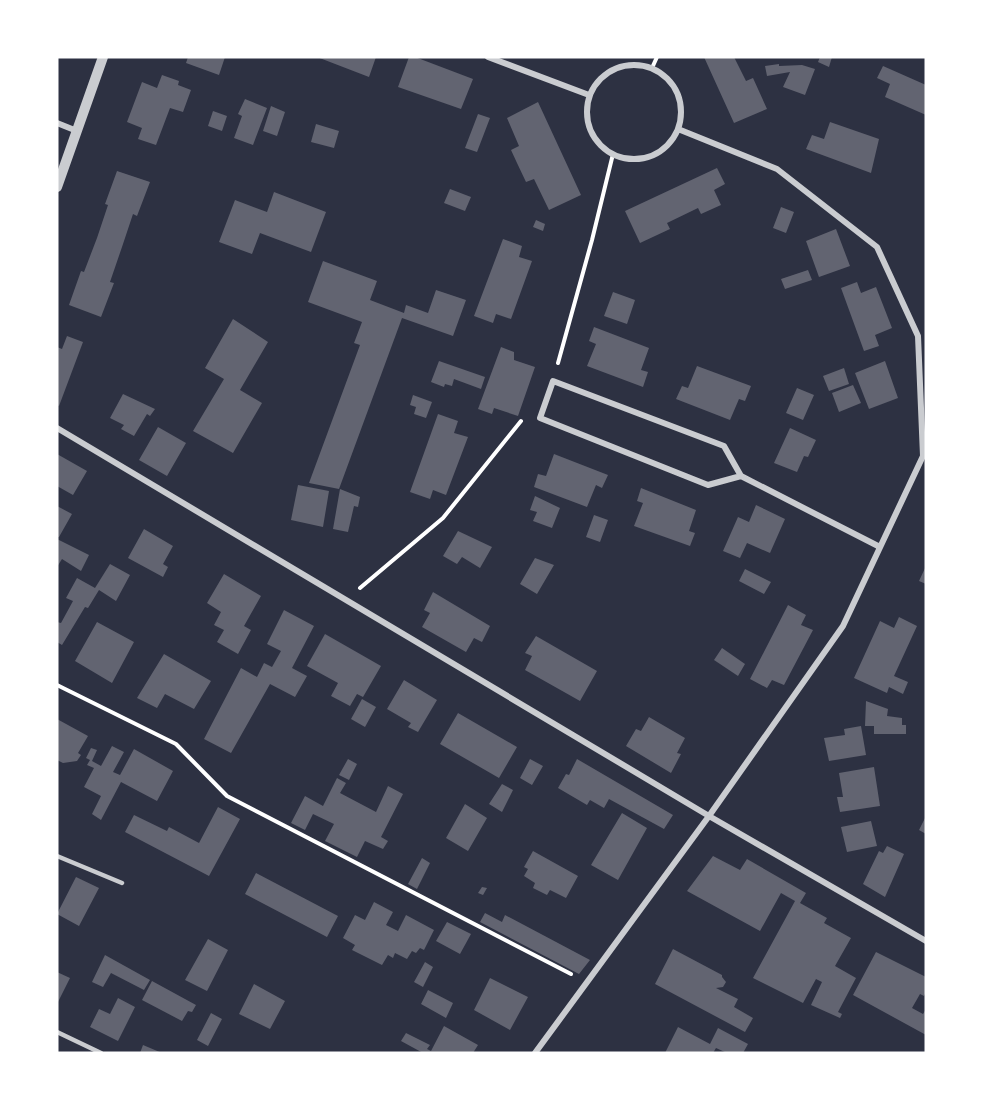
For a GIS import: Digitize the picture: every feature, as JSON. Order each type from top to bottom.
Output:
[{"type":"street","points":[[57,187],[103,57]]},
{"type":"street","points":[[488,57],[589,95]]},
{"type":"street","points":[[640,65],[652,68],[665,76],[677,93],[681,115],[678,129],[670,143],[658,153],[644,158],[628,159],[613,154],[601,147],[590,129],[587,108],[589,95],[604,75],[615,68],[640,65]]},
{"type":"street","points":[[57,123],[77,131]]},
{"type":"street","points":[[535,1053],[709,816],[843,626],[923,456],[918,336],[877,247],[777,169],[678,129]]},
{"type":"street","points":[[741,476],[708,485],[540,418],[553,381],[724,446],[741,476],[880,547]]},
{"type":"street","points":[[57,428],[709,816],[926,941]]},
{"type":"lane","points":[[57,856],[122,883]]},
{"type":"lane","points":[[57,1032],[101,1053]]},
{"type":"path","points":[[652,68],[657,57]]},
{"type":"path","points":[[553,381],[613,154]]},
{"type":"path","points":[[346,600],[443,518],[524,417]]},
{"type":"path","points":[[57,685],[176,744],[227,796],[587,982]]},
{"type":"building","points":[[188,57],[225,57],[219,75],[186,63]]},
{"type":"building","points":[[317,57],[376,57],[369,77]]},
{"type":"building","points":[[409,57],[415,57],[473,79],[461,109],[398,87]]},
{"type":"building","points":[[704,57],[734,57],[746,81],[753,78],[767,109],[734,123]]},
{"type":"building","points":[[820,57],[832,57],[829,67],[818,62]]},
{"type":"building","points":[[779,64],[779,66],[802,65],[815,69],[805,95],[783,87],[790,72],[767,76],[765,66]]},
{"type":"building","points":[[883,66],[926,85],[926,115],[885,97],[890,84],[877,78]]},
{"type":"building","points":[[162,75],[179,81],[178,85],[191,90],[183,112],[170,108],[156,145],[138,139],[142,128],[127,122],[142,82],[157,88]]},
{"type":"building","points":[[245,99],[267,108],[253,145],[234,138],[242,116],[238,114]]},
{"type":"building","points":[[538,102],[581,195],[549,210],[534,179],[526,182],[511,150],[519,146],[507,118]]},
{"type":"building","points":[[271,106],[285,112],[277,136],[263,131]]},
{"type":"building","points":[[213,111],[227,116],[222,131],[208,126]]},
{"type":"building","points":[[478,114],[490,118],[477,152],[465,148]]},
{"type":"building","points":[[830,122],[879,139],[871,173],[806,149],[812,135],[824,139]]},
{"type":"building","points":[[316,124],[339,131],[334,148],[311,142]]},
{"type":"building","points":[[717,168],[725,184],[714,190],[721,205],[701,214],[698,208],[667,223],[670,229],[640,243],[625,211]]},
{"type":"building","points":[[117,171],[150,182],[137,216],[133,214],[110,282],[114,283],[101,317],[69,305],[81,271],[84,272],[97,238],[108,205],[105,204]]},
{"type":"building","points":[[450,189],[471,197],[465,211],[444,203]]},
{"type":"building","points":[[274,192],[326,212],[311,252],[260,233],[252,254],[219,242],[235,200],[267,212]]},
{"type":"building","points":[[781,207],[794,212],[786,233],[773,228]]},
{"type":"building","points":[[536,220],[545,224],[543,231],[533,227]]},
{"type":"building","points":[[836,229],[850,266],[819,277],[806,241]]},
{"type":"building","points":[[503,239],[522,246],[519,257],[532,261],[511,319],[496,314],[493,323],[474,316]]},
{"type":"building","points":[[323,261],[377,281],[370,300],[404,313],[406,305],[428,313],[436,290],[466,300],[453,336],[402,318],[339,489],[309,483],[360,345],[354,343],[362,322],[308,302]]},
{"type":"building","points":[[808,270],[812,280],[785,289],[781,279]]},
{"type":"building","points":[[857,282],[861,293],[876,287],[892,328],[875,335],[879,346],[864,351],[841,288]]},
{"type":"building","points":[[613,292],[635,300],[627,324],[604,316]]},
{"type":"building","points":[[233,319],[268,342],[240,390],[262,403],[233,453],[193,431],[224,379],[205,368]]},
{"type":"building","points":[[594,327],[649,348],[641,370],[648,372],[643,387],[587,366],[596,344],[589,341]]},
{"type":"building","points":[[67,336],[83,342],[59,406],[57,405],[57,347],[62,349]]},
{"type":"building","points":[[501,347],[514,352],[514,360],[535,367],[518,416],[494,408],[492,414],[478,409]]},
{"type":"building","points":[[439,361],[485,377],[481,389],[454,379],[452,386],[445,384],[444,387],[431,382]]},
{"type":"building","points":[[885,361],[898,398],[869,409],[855,373]]},
{"type":"building","points":[[697,366],[751,386],[745,401],[739,399],[730,420],[676,399],[682,386],[688,388]]},
{"type":"building","points":[[844,368],[849,384],[829,391],[823,376]]},
{"type":"building","points":[[853,385],[861,403],[839,412],[832,393]]},
{"type":"building","points":[[797,388],[814,395],[803,420],[786,413]]},
{"type":"building","points":[[123,394],[155,409],[150,416],[147,414],[134,436],[121,429],[124,425],[110,418]]},
{"type":"building","points":[[413,395],[432,402],[426,418],[414,414],[416,407],[410,405]]},
{"type":"building","points":[[438,414],[458,421],[454,433],[468,437],[446,495],[433,490],[430,499],[410,492]]},
{"type":"building","points":[[158,427],[186,443],[167,476],[139,460]]},
{"type":"building","points":[[790,428],[816,440],[808,457],[804,456],[797,472],[774,463]]},
{"type":"building","points":[[57,454],[87,471],[73,495],[57,486]]},
{"type":"building","points":[[554,454],[608,475],[602,488],[596,485],[587,507],[534,487],[538,474],[546,476]]},
{"type":"building","points":[[298,485],[329,491],[323,527],[291,520]]},
{"type":"building","points":[[641,488],[696,510],[689,531],[695,533],[690,546],[634,526],[643,503],[637,501]]},
{"type":"building","points":[[340,489],[360,497],[358,507],[354,506],[348,532],[333,529]]},
{"type":"building","points":[[535,496],[560,508],[552,528],[533,521],[537,512],[530,510]]},
{"type":"building","points":[[756,505],[785,519],[770,553],[747,543],[740,558],[723,551],[738,517],[749,522]]},
{"type":"building","points":[[57,506],[72,514],[59,537],[57,537]]},
{"type":"building","points":[[594,515],[608,520],[600,542],[586,537]]},
{"type":"building","points":[[144,529],[173,546],[163,564],[168,567],[163,577],[128,558]]},
{"type":"building","points":[[458,531],[492,547],[480,568],[462,557],[457,564],[443,556]]},
{"type":"building","points":[[57,539],[89,555],[81,571],[62,559],[57,567]]},
{"type":"building","points":[[535,558],[554,565],[537,594],[520,584]]},
{"type":"building","points":[[110,564],[130,575],[116,601],[99,590],[88,608],[85,607],[62,645],[57,642],[57,622],[61,623],[73,601],[66,598],[77,578],[95,588]]},
{"type":"building","points":[[926,566],[926,584],[919,581]]},
{"type":"building","points":[[745,569],[771,582],[764,594],[739,581]]},
{"type":"building","points":[[224,574],[261,596],[244,626],[251,630],[238,654],[217,642],[224,630],[214,625],[221,612],[207,603]]},
{"type":"building","points":[[433,592],[490,626],[482,642],[474,638],[466,652],[422,627],[430,613],[424,610]]},
{"type":"building","points":[[788,605],[806,615],[801,625],[813,630],[784,685],[772,680],[767,688],[750,679]]},
{"type":"building","points":[[284,610],[314,626],[292,668],[307,676],[295,697],[270,684],[231,753],[204,739],[241,668],[257,677],[264,663],[272,667],[281,651],[267,644]]},
{"type":"building","points":[[899,617],[917,626],[894,676],[908,682],[903,694],[889,687],[887,693],[854,678],[880,621],[894,628]]},
{"type":"building","points":[[97,622],[134,642],[112,683],[75,661]]},
{"type":"building","points":[[325,634],[381,666],[363,697],[357,694],[350,706],[331,696],[338,683],[307,666]]},
{"type":"building","points":[[536,636],[597,671],[580,701],[525,670],[532,656],[525,653]]},
{"type":"building","points":[[722,648],[745,664],[738,676],[714,660]]},
{"type":"building","points":[[164,654],[211,681],[194,709],[165,694],[157,708],[137,698]]},
{"type":"building","points":[[404,680],[437,700],[418,732],[408,727],[411,723],[387,709]]},
{"type":"building","points":[[362,699],[376,707],[365,727],[351,719]]},
{"type":"building","points":[[866,701],[888,709],[887,716],[902,718],[902,725],[906,725],[906,734],[874,734],[874,726],[865,726]]},
{"type":"building","points":[[458,713],[517,747],[499,778],[440,744]]},
{"type":"building","points":[[649,717],[685,738],[677,753],[681,754],[671,773],[626,746],[636,729],[641,731]]},
{"type":"building","points":[[57,719],[88,736],[78,753],[81,755],[77,761],[63,763],[57,760]]},
{"type":"building","points":[[861,726],[866,755],[829,761],[824,738],[845,735],[844,729]]},
{"type":"building","points":[[112,746],[124,752],[113,772],[120,775],[134,749],[173,771],[157,801],[121,782],[101,820],[92,814],[101,796],[84,787],[94,768],[87,765],[90,760],[86,758],[91,748],[97,750],[92,761],[101,766]]},
{"type":"building","points":[[348,759],[357,764],[349,780],[339,775]]},
{"type":"building","points":[[530,759],[543,766],[532,785],[520,778]]},
{"type":"building","points":[[577,759],[673,815],[664,829],[609,799],[604,808],[590,800],[587,805],[558,788],[566,774],[569,775]]},
{"type":"building","points":[[874,767],[880,806],[840,812],[837,797],[843,797],[839,773]]},
{"type":"building","points":[[337,778],[346,783],[340,793],[376,812],[388,786],[403,794],[381,837],[388,841],[383,849],[365,841],[357,857],[325,841],[334,824],[313,814],[305,830],[291,823],[305,796],[323,806]]},
{"type":"building","points":[[502,784],[513,790],[502,812],[489,804]]},
{"type":"building","points":[[465,804],[487,818],[468,851],[446,838]]},
{"type":"building","points":[[218,807],[240,819],[209,876],[125,832],[134,815],[167,831],[169,827],[199,843]]},
{"type":"building","points":[[622,813],[647,828],[618,880],[591,865]]},
{"type":"building","points":[[926,816],[926,834],[919,830]]},
{"type":"building","points":[[871,821],[877,846],[847,852],[841,827]]},
{"type":"building","points":[[887,846],[904,854],[885,897],[863,884],[879,851],[883,853]]},
{"type":"building","points":[[533,851],[578,876],[566,898],[550,890],[547,895],[533,888],[535,883],[524,876],[528,869],[524,867]]},
{"type":"building","points":[[713,856],[740,870],[747,859],[806,893],[800,903],[827,918],[824,923],[851,938],[835,966],[856,978],[838,1012],[842,1014],[840,1018],[811,1005],[822,982],[816,979],[803,1003],[753,978],[795,901],[781,893],[760,931],[687,891]]},
{"type":"building","points":[[422,858],[430,863],[417,889],[408,884]]},
{"type":"building","points":[[256,873],[338,916],[327,937],[245,894]]},
{"type":"building","points":[[76,877],[99,888],[79,926],[57,914]]},
{"type":"building","points":[[482,887],[487,888],[483,895],[478,893]]},
{"type":"building","points":[[374,902],[393,912],[386,925],[398,931],[406,915],[434,930],[424,950],[420,948],[416,953],[412,951],[407,959],[395,953],[393,958],[388,955],[382,965],[352,950],[355,945],[343,938],[355,915],[365,920]]},
{"type":"building","points":[[485,913],[502,922],[505,915],[590,960],[579,974],[480,922]]},
{"type":"building","points":[[447,922],[471,934],[460,954],[436,941]]},
{"type":"building","points":[[208,939],[228,950],[207,991],[185,980]]},
{"type":"building","points":[[673,949],[722,975],[726,982],[723,987],[716,988],[738,999],[734,1007],[753,1018],[745,1032],[655,984]]},
{"type":"building","points":[[876,952],[926,977],[926,992],[924,996],[920,994],[912,1008],[923,1014],[926,1009],[926,1035],[853,995]]},
{"type":"building","points":[[105,955],[150,980],[144,990],[111,973],[103,987],[92,982]]},
{"type":"building","points":[[425,962],[433,967],[423,987],[414,982]]},
{"type":"building","points":[[57,972],[70,978],[57,1004]]},
{"type":"building","points":[[490,978],[528,997],[510,1030],[474,1010]]},
{"type":"building","points":[[152,981],[196,1005],[192,1012],[188,1011],[182,1021],[142,1000]]},
{"type":"building","points":[[254,984],[285,1001],[270,1029],[239,1014]]},
{"type":"building","points":[[428,990],[453,1003],[446,1018],[421,1004]]},
{"type":"building","points":[[118,998],[135,1007],[118,1041],[90,1027],[99,1009],[110,1014]]},
{"type":"building","points":[[211,1013],[222,1019],[208,1046],[197,1040]]},
{"type":"building","points":[[444,1026],[478,1045],[473,1053],[423,1053],[401,1041],[406,1033],[430,1045],[427,1049],[431,1051]]},
{"type":"building","points":[[678,1027],[710,1044],[718,1028],[748,1044],[743,1053],[727,1053],[716,1048],[713,1053],[665,1053]]},
{"type":"building","points":[[143,1045],[162,1053],[140,1053]]}]
